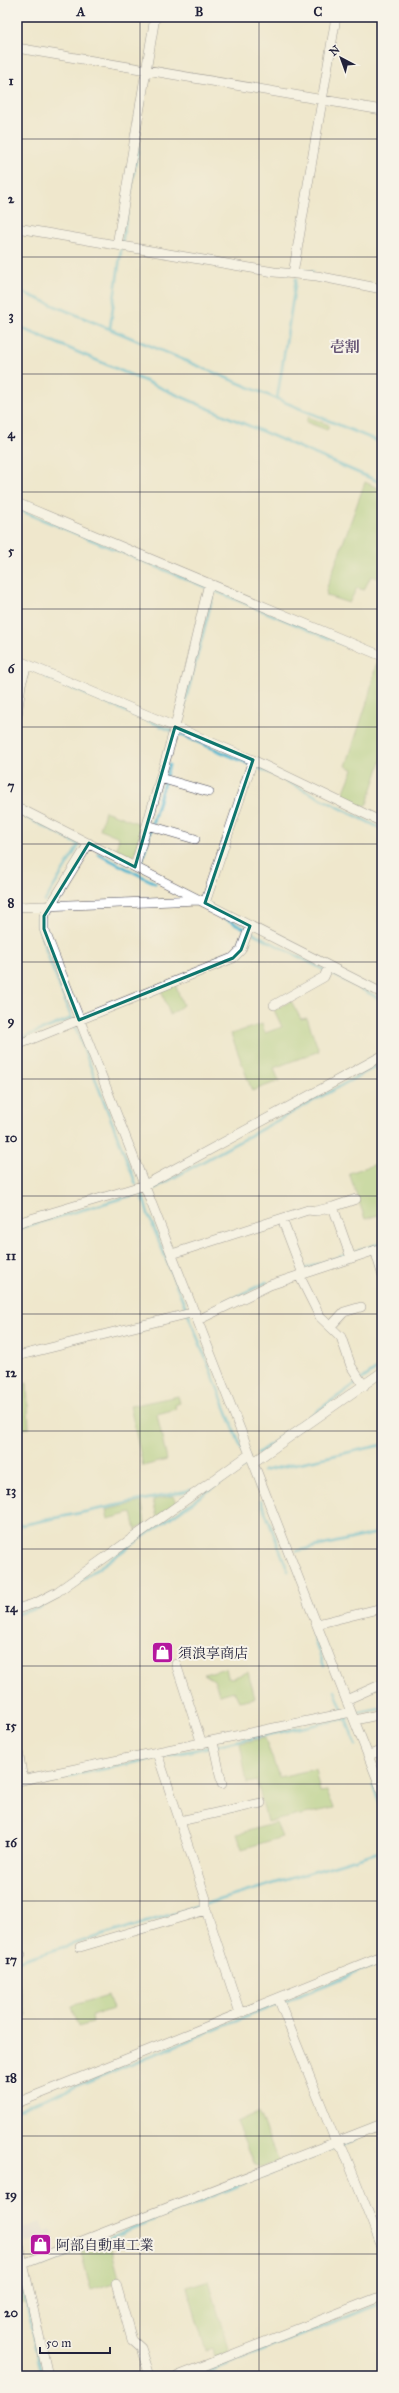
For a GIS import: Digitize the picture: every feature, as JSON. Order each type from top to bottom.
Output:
[{"type":"street","points":[[118,242],[155,17]]},
{"type":"street","points":[[294,270],[336,17]]},
{"type":"street","points":[[17,48],[382,110]]},
{"type":"street","points":[[17,228],[118,242],[294,270],[382,289]]},
{"type":"street","points":[[17,503],[209,587],[382,656]]},
{"type":"street","points":[[135,867],[160,778],[176,730],[209,587]]},
{"type":"street","points":[[17,660],[382,822]]},
{"type":"street","points":[[17,716],[21,684],[27,665]]},
{"type":"street","points":[[202,901],[252,764]]},
{"type":"street","points":[[160,778],[209,792]]},
{"type":"street","points":[[17,806],[382,993]]},
{"type":"street","points":[[147,825],[195,839]]},
{"type":"street","points":[[89,844],[44,916],[44,929],[75,1022],[172,1254],[192,1315],[252,1458],[346,1700],[349,1715],[368,1755],[382,1791]]},
{"type":"street","points":[[17,907],[202,901]]},
{"type":"street","points":[[17,1045],[233,958],[241,950],[250,926]]},
{"type":"street","points":[[274,1005],[324,977],[329,966]]},
{"type":"street","points":[[17,1223],[144,1185],[382,1056]]},
{"type":"street","points":[[172,1254],[308,1210],[316,1211],[356,1199]]},
{"type":"street","points":[[333,1207],[350,1255]]},
{"type":"street","points":[[282,1219],[315,1309],[320,1317],[331,1326],[344,1342],[348,1360],[361,1382]]},
{"type":"street","points":[[17,1356],[192,1315],[350,1255],[379,1249],[382,1273]]},
{"type":"street","points":[[331,1326],[344,1312],[361,1307]]},
{"type":"street","points":[[17,1609],[36,1603],[56,1592],[361,1382],[382,1372]]},
{"type":"street","points":[[317,1624],[382,1608]]},
{"type":"street","points":[[176,1664],[202,1744]]},
{"type":"street","points":[[346,1700],[382,1684]]},
{"type":"street","points":[[17,1745],[20,1780],[159,1757],[202,1744],[349,1715],[382,1714]]},
{"type":"street","points":[[213,1742],[222,1784]]},
{"type":"street","points":[[368,1755],[382,1750]]},
{"type":"street","points":[[159,1757],[240,2014]]},
{"type":"street","points":[[180,1820],[261,1803]]},
{"type":"street","points":[[80,1947],[206,1906]]},
{"type":"street","points":[[17,2102],[240,2014],[279,2002],[382,1956]]},
{"type":"street","points":[[279,2002],[382,2247]]},
{"type":"street","points":[[23,2264],[339,2144],[382,2124]]},
{"type":"street","points":[[17,2236],[48,2376]]},
{"type":"street","points":[[116,2284],[132,2340],[141,2348],[150,2376]]},
{"type":"street","points":[[178,2376],[382,2296]]},
{"type":"highlighted area","points":[[175,727],[253,760],[205,903],[250,926],[241,950],[233,958],[79,1020],[44,929],[44,916],[89,843],[135,867]]},
{"type":"shaded area","points":[[41,2222],[45,2231],[51,2229],[53,2233],[26,2243],[20,2230]]},
{"type":"green space","points":[[308,417],[329,425],[327,430],[306,422]]},
{"type":"green space","points":[[365,482],[382,490],[382,580],[371,576],[364,590],[357,588],[349,603],[327,596],[326,590]]},
{"type":"green space","points":[[377,660],[382,662],[382,759],[367,804],[360,809],[341,799],[353,769],[346,766],[368,699]]},
{"type":"green space","points":[[105,811],[143,825],[134,856],[129,860],[116,852],[119,837],[100,829]]},
{"type":"green space","points":[[175,984],[183,1005],[170,1015],[161,990]]},
{"type":"green space","points":[[291,1001],[301,1019],[307,1018],[319,1051],[274,1068],[279,1081],[252,1091],[231,1034],[262,1024],[265,1033],[282,1027],[274,1010]]},
{"type":"green space","points":[[382,1162],[382,1214],[365,1219],[349,1173]]},
{"type":"green space","points":[[27,1383],[29,1428],[17,1430],[17,1386]]},
{"type":"green space","points":[[178,1396],[180,1403],[175,1405],[176,1409],[157,1414],[167,1460],[143,1466],[130,1406]]},
{"type":"green space","points":[[171,1496],[175,1497],[177,1504],[157,1517],[153,1500]]},
{"type":"green space","points":[[142,1502],[145,1524],[136,1530],[132,1513],[108,1519],[106,1510]]},
{"type":"green space","points":[[226,1668],[228,1677],[232,1678],[248,1672],[255,1698],[239,1701],[234,1691],[220,1695],[214,1680],[204,1674]]},
{"type":"green space","points":[[265,1738],[279,1777],[315,1769],[320,1792],[327,1791],[334,1808],[267,1822],[257,1781],[247,1783],[240,1743]]},
{"type":"green space","points":[[276,1823],[282,1837],[242,1849],[237,1834]]},
{"type":"green space","points":[[17,1977],[27,2015],[23,2020],[17,2022]]},
{"type":"green space","points":[[108,1995],[113,2009],[92,2016],[93,2023],[78,2027],[71,2006]]},
{"type":"green space","points":[[258,2112],[279,2162],[262,2167],[255,2165],[236,2122]]},
{"type":"green space","points":[[109,2241],[120,2281],[91,2290],[81,2252]]},
{"type":"green space","points":[[17,2269],[25,2303],[17,2304]]},
{"type":"green space","points":[[209,2280],[229,2353],[214,2358],[212,2349],[206,2351],[187,2287]]},
{"type":"waterway","points":[[122,243],[138,147]]},
{"type":"waterway","points":[[110,328],[121,250]]},
{"type":"waterway","points":[[285,269],[313,272]]},
{"type":"waterway","points":[[277,399],[296,279]]},
{"type":"waterway","points":[[17,290],[382,443]]},
{"type":"waterway","points":[[17,326],[382,483]]},
{"type":"waterway","points":[[17,509],[348,646]]},
{"type":"waterway","points":[[184,707],[214,591]]},
{"type":"waterway","points":[[46,677],[270,773],[382,829]]},
{"type":"waterway","points":[[141,863],[169,765]]},
{"type":"waterway","points":[[24,816],[79,845],[45,901]]},
{"type":"waterway","points":[[98,854],[155,883]]},
{"type":"waterway","points":[[213,912],[244,928]]},
{"type":"waterway","points":[[38,917],[38,925],[50,962],[136,1184]]},
{"type":"waterway","points":[[251,932],[382,1000]]},
{"type":"waterway","points":[[17,1040],[72,1018]]},
{"type":"waterway","points":[[155,1188],[382,1063]]},
{"type":"waterway","points":[[139,1192],[142,1192],[147,1211],[243,1452]]},
{"type":"waterway","points":[[17,1229],[140,1193]]},
{"type":"waterway","points":[[304,1269],[382,1243]]},
{"type":"waterway","points":[[225,1302],[267,1282]]},
{"type":"waterway","points":[[258,1453],[382,1365]]},
{"type":"waterway","points":[[263,1471],[382,1445]]},
{"type":"waterway","points":[[17,1614],[39,1608],[56,1598],[245,1465],[252,1472],[257,1488]]},
{"type":"waterway","points":[[17,1526],[191,1490],[193,1493]]},
{"type":"waterway","points":[[261,1501],[288,1571]]},
{"type":"waterway","points":[[297,1551],[382,1532]]},
{"type":"waterway","points":[[313,1635],[324,1666]]},
{"type":"waterway","points":[[335,1691],[343,1712]]},
{"type":"waterway","points":[[360,1712],[382,1708]]},
{"type":"waterway","points":[[345,1717],[356,1745]]},
{"type":"waterway","points":[[17,1787],[348,1718]]},
{"type":"waterway","points":[[373,1786],[382,1808]]},
{"type":"waterway","points":[[17,1961],[382,1851]]},
{"type":"waterway","points":[[17,2110],[382,1962]]},
{"type":"waterway","points":[[36,2267],[355,2139]]},
{"type":"waterway","points":[[17,2262],[43,2376]]},
{"type":"waterway","points":[[198,2376],[382,2303]]},
{"type":"place","name":"須浪享商店","points":[[162,1653]]},
{"type":"place","name":"阿部自動車工業","points":[[41,2245]]},
{"type":"district","name":"壱割","points":[[345,347]]}]
